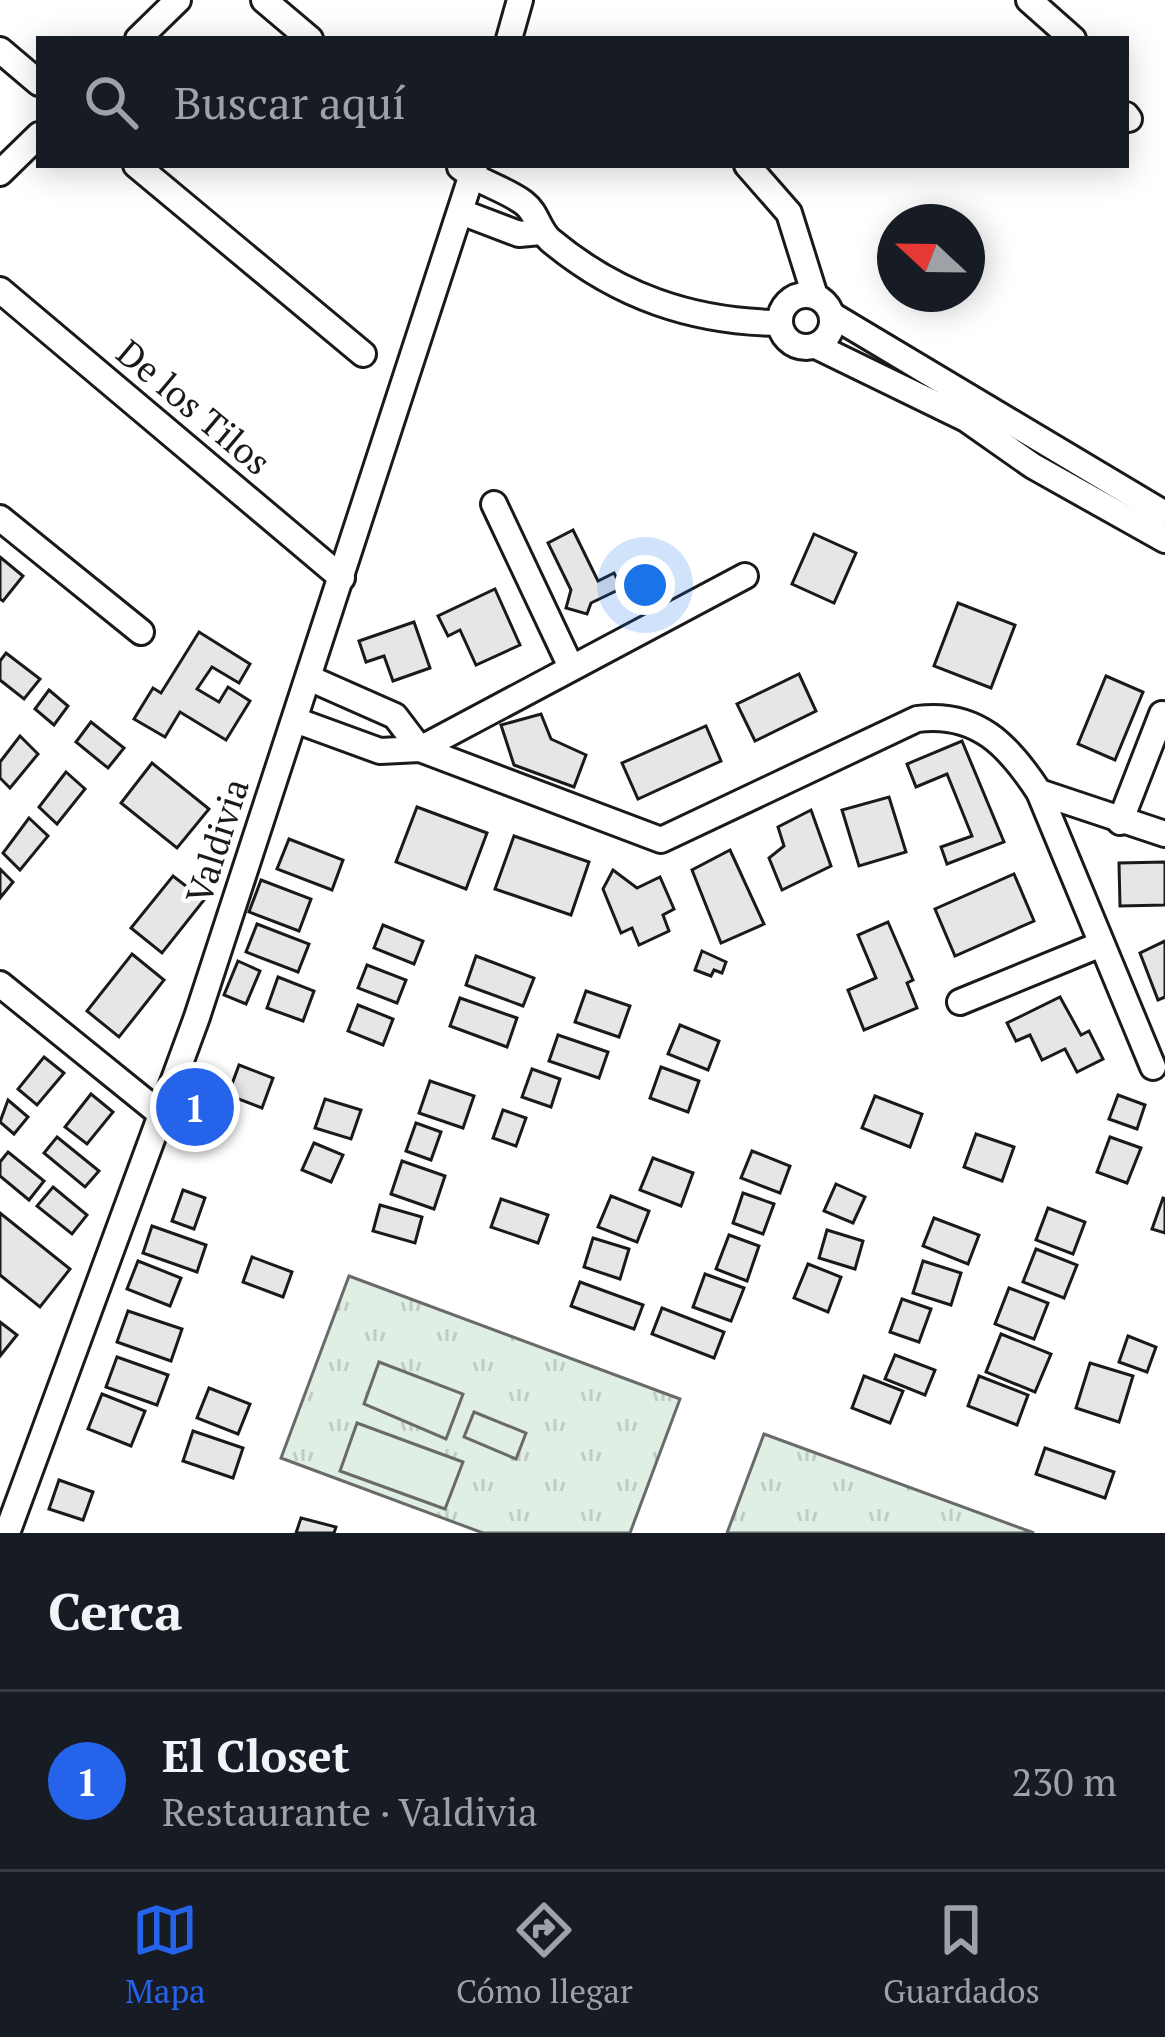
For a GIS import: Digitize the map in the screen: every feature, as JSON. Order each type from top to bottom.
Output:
[{"type":"street","points":[[141,36],[178,0]]},
{"type":"street","points":[[264,0],[306,36]]},
{"type":"street","points":[[510,36],[520,0]]},
{"type":"street","points":[[1029,0],[1070,36]]},
{"type":"street","points":[[0,50],[36,80]]},
{"type":"street","points":[[0,173],[36,138]]},
{"type":"street","points":[[140,168],[363,354]]},
{"type":"street","points":[[750,168],[789,213],[815,296],[832,315],[1165,514]]},
{"type":"street","points":[[468,169],[521,201],[533,212],[542,232],[610,284],[645,300],[733,322],[780,323]]},
{"type":"street","name":"Valdivia","points":[[7,1533],[162,1114],[461,212],[468,169]]},
{"type":"street","points":[[461,212],[519,234],[542,232]]},
{"type":"street","name":"De los Tilos","points":[[0,290],[342,578]]},
{"type":"street","points":[[815,296],[797,296],[784,306],[780,323],[792,344],[816,346],[966,419],[1033,466],[1165,540]]},
{"type":"street","points":[[816,346],[826,339],[832,315]]},
{"type":"street","points":[[494,505],[570,665]]},
{"type":"street","points":[[0,518],[142,632]]},
{"type":"street","points":[[420,749],[570,665],[745,576]]},
{"type":"street","points":[[309,678],[395,716],[420,749]]},
{"type":"street","points":[[339,736],[352,697]]},
{"type":"street","points":[[1120,823],[1162,714]]},
{"type":"street","points":[[295,720],[380,751],[420,749],[655,840],[917,719],[939,716],[992,734],[1015,754],[1039,792],[1154,1067]]},
{"type":"street","points":[[1039,792],[1120,823],[1165,834]]},
{"type":"street","points":[[960,1002],[1099,944]]},
{"type":"street","points":[[0,984],[162,1114]]},
{"type":"green space","points":[[349,1276],[680,1399],[630,1533],[483,1533],[281,1458]]},
{"type":"green space","points":[[379,1362],[463,1394],[446,1439],[364,1404]]},
{"type":"green space","points":[[474,1412],[526,1433],[516,1459],[464,1437]]},
{"type":"green space","points":[[357,1423],[463,1462],[445,1509],[340,1471]]},
{"type":"green space","points":[[764,1434],[1034,1533],[727,1533]]},
{"type":"building","points":[[573,530],[598,581],[614,573],[622,588],[591,603],[587,614],[566,608],[571,590],[548,543]]},
{"type":"building","points":[[814,534],[856,553],[834,603],[792,584]]},
{"type":"building","points":[[0,557],[23,576],[3,601],[0,599]]},
{"type":"building","points":[[495,589],[520,645],[476,665],[460,630],[448,636],[438,616]]},
{"type":"building","points":[[958,603],[1015,625],[991,688],[934,666]]},
{"type":"building","points":[[414,622],[430,668],[393,681],[384,656],[366,662],[359,641]]},
{"type":"building","points":[[199,632],[250,664],[239,683],[212,667],[197,689],[219,702],[228,687],[250,701],[226,740],[180,712],[165,737],[134,719],[153,688],[161,693]]},
{"type":"building","points":[[6,653],[40,679],[24,699],[0,680],[0,661]]},
{"type":"building","points":[[799,674],[816,711],[755,741],[737,704]]},
{"type":"building","points":[[1106,676],[1143,692],[1115,760],[1078,744]]},
{"type":"building","points":[[49,690],[68,706],[54,725],[35,709]]},
{"type":"building","points":[[541,714],[551,739],[586,755],[574,787],[514,765],[501,725]]},
{"type":"building","points":[[91,722],[124,748],[108,768],[76,742]]},
{"type":"building","points":[[706,726],[721,761],[638,799],[622,763]]},
{"type":"building","points":[[20,736],[38,754],[10,788],[0,778],[0,762]]},
{"type":"building","points":[[962,741],[1004,842],[947,864],[941,847],[972,836],[947,774],[916,787],[907,764]]},
{"type":"building","points":[[152,763],[209,809],[177,848],[121,803]]},
{"type":"building","points":[[66,772],[85,789],[57,824],[39,807]]},
{"type":"building","points":[[889,797],[906,852],[859,866],[842,810]]},
{"type":"building","points":[[417,807],[487,833],[466,889],[396,862]]},
{"type":"building","points":[[811,810],[831,866],[782,890],[769,858],[784,846],[778,827]]},
{"type":"building","points":[[29,818],[48,836],[20,870],[3,853]]},
{"type":"building","points":[[514,836],[589,862],[571,915],[495,889]]},
{"type":"building","points":[[289,839],[343,860],[332,890],[277,869]]},
{"type":"building","points":[[730,850],[764,924],[721,943],[692,870]]},
{"type":"building","points":[[1165,862],[1165,905],[1120,906],[1119,863]]},
{"type":"building","points":[[0,869],[13,882],[0,898]]},
{"type":"building","points":[[613,870],[637,888],[660,877],[674,909],[663,915],[669,931],[639,945],[632,928],[621,933],[603,889]]},
{"type":"building","points":[[1014,874],[1034,921],[955,956],[935,909]]},
{"type":"building","points":[[173,876],[204,900],[162,953],[131,928]]},
{"type":"building","points":[[261,880],[311,899],[299,931],[249,912]]},
{"type":"building","points":[[888,922],[913,980],[907,983],[917,1008],[864,1030],[848,990],[876,978],[858,935]]},
{"type":"building","points":[[257,924],[309,944],[298,972],[246,952]]},
{"type":"building","points":[[383,925],[423,941],[414,964],[374,948]]},
{"type":"building","points":[[1165,941],[1165,997],[1158,1000],[1140,953]]},
{"type":"building","points":[[702,951],[726,962],[722,973],[714,970],[711,976],[695,970]]},
{"type":"building","points":[[132,954],[164,980],[119,1037],[87,1011]]},
{"type":"building","points":[[476,956],[534,978],[523,1006],[466,985]]},
{"type":"building","points":[[238,961],[260,971],[246,1004],[224,995]]},
{"type":"building","points":[[367,965],[406,980],[397,1003],[358,988]]},
{"type":"building","points":[[278,977],[314,991],[303,1021],[267,1008]]},
{"type":"building","points":[[586,991],[630,1006],[619,1037],[575,1022]]},
{"type":"building","points":[[1060,997],[1081,1035],[1089,1031],[1103,1059],[1077,1072],[1065,1049],[1042,1060],[1030,1035],[1016,1041],[1007,1023]]},
{"type":"building","points":[[460,998],[517,1018],[507,1047],[450,1026]]},
{"type":"building","points":[[358,1005],[393,1019],[383,1045],[348,1031]]},
{"type":"building","points":[[680,1025],[719,1041],[708,1070],[668,1054]]},
{"type":"building","points":[[558,1035],[608,1052],[599,1078],[549,1061]]},
{"type":"building","points":[[44,1057],[64,1073],[37,1105],[18,1089]]},
{"type":"building","points":[[239,1065],[273,1078],[262,1108],[228,1095]]},
{"type":"building","points":[[661,1067],[699,1081],[688,1112],[650,1098]]},
{"type":"building","points":[[532,1069],[560,1079],[551,1107],[522,1097]]},
{"type":"building","points":[[430,1081],[474,1096],[463,1128],[419,1113]]},
{"type":"building","points":[[91,1094],[113,1112],[87,1144],[65,1127]]},
{"type":"building","points":[[1118,1095],[1145,1105],[1137,1129],[1109,1119]]},
{"type":"building","points":[[875,1096],[922,1114],[910,1147],[862,1128]]},
{"type":"building","points":[[325,1099],[361,1110],[351,1139],[315,1128]]},
{"type":"building","points":[[8,1100],[28,1117],[14,1134],[0,1122]]},
{"type":"building","points":[[503,1110],[526,1118],[516,1146],[493,1138]]},
{"type":"building","points":[[416,1123],[441,1132],[431,1160],[406,1151]]},
{"type":"building","points":[[976,1134],[1014,1147],[1002,1181],[964,1167]]},
{"type":"building","points":[[57,1137],[99,1171],[85,1187],[44,1153]]},
{"type":"building","points":[[1110,1137],[1141,1148],[1127,1183],[1097,1172]]},
{"type":"building","points":[[314,1143],[343,1155],[331,1182],[302,1170]]},
{"type":"building","points":[[752,1151],[790,1166],[780,1193],[741,1178]]},
{"type":"building","points":[[8,1152],[44,1181],[29,1200],[0,1176],[0,1162]]},
{"type":"building","points":[[653,1158],[693,1173],[681,1206],[640,1190]]},
{"type":"building","points":[[402,1161],[445,1176],[434,1209],[391,1194]]},
{"type":"building","points":[[836,1184],[865,1197],[853,1223],[824,1211]]},
{"type":"building","points":[[53,1187],[87,1215],[72,1234],[37,1206]]},
{"type":"building","points":[[183,1190],[205,1198],[194,1229],[172,1221]]},
{"type":"building","points":[[743,1193],[774,1204],[763,1234],[733,1223]]},
{"type":"building","points":[[611,1196],[649,1211],[637,1242],[598,1227]]},
{"type":"building","points":[[501,1199],[548,1215],[538,1243],[491,1227]]},
{"type":"building","points":[[1165,1199],[1165,1233],[1152,1229]]},
{"type":"building","points":[[380,1205],[422,1217],[415,1243],[373,1231]]},
{"type":"building","points":[[1048,1208],[1085,1222],[1073,1254],[1036,1240]]},
{"type":"building","points":[[0,1213],[70,1269],[40,1307],[0,1275]]},
{"type":"building","points":[[934,1218],[979,1235],[968,1264],[923,1246]]},
{"type":"building","points":[[152,1226],[206,1245],[197,1272],[143,1253]]},
{"type":"building","points":[[827,1230],[863,1241],[855,1269],[819,1258]]},
{"type":"building","points":[[729,1235],[759,1246],[747,1281],[716,1269]]},
{"type":"building","points":[[593,1238],[629,1249],[620,1279],[584,1267]]},
{"type":"building","points":[[1036,1249],[1077,1265],[1064,1298],[1023,1282]]},
{"type":"building","points":[[252,1257],[292,1272],[283,1297],[243,1282]]},
{"type":"building","points":[[138,1261],[181,1278],[170,1306],[127,1289]]},
{"type":"building","points":[[923,1261],[961,1273],[951,1305],[913,1293]]},
{"type":"building","points":[[808,1264],[841,1277],[828,1312],[794,1298]]},
{"type":"building","points":[[705,1274],[744,1288],[731,1321],[693,1307]]},
{"type":"building","points":[[580,1282],[643,1305],[634,1329],[571,1306]]},
{"type":"building","points":[[1009,1288],[1048,1303],[1034,1339],[995,1324]]},
{"type":"building","points":[[902,1299],[931,1309],[919,1342],[890,1332]]},
{"type":"building","points":[[662,1308],[724,1332],[714,1358],[652,1334]]},
{"type":"building","points":[[128,1311],[182,1329],[171,1361],[117,1342]]},
{"type":"building","points":[[0,1322],[17,1335],[0,1356]]},
{"type":"building","points":[[1001,1334],[1051,1354],[1035,1392],[986,1372]]},
{"type":"building","points":[[1128,1336],[1156,1347],[1147,1372],[1119,1362]]},
{"type":"building","points":[[895,1355],[935,1370],[925,1395],[885,1379]]},
{"type":"building","points":[[117,1357],[168,1375],[157,1405],[106,1387]]},
{"type":"building","points":[[1090,1363],[1133,1376],[1119,1422],[1076,1408]]},
{"type":"building","points":[[864,1376],[903,1391],[890,1423],[852,1408]]},
{"type":"building","points":[[979,1376],[1028,1395],[1017,1425],[968,1406]]},
{"type":"building","points":[[209,1388],[250,1404],[238,1434],[197,1418]]},
{"type":"building","points":[[102,1394],[145,1411],[131,1446],[88,1429]]},
{"type":"building","points":[[193,1431],[243,1448],[233,1478],[183,1461]]},
{"type":"building","points":[[1045,1448],[1114,1472],[1105,1498],[1036,1474]]},
{"type":"building","points":[[59,1480],[93,1492],[83,1520],[49,1509]]},
{"type":"building","points":[[301,1518],[336,1527],[334,1533],[296,1533]]},
{"type":"place","name":"El Closet","points":[[195,1107]]}]
